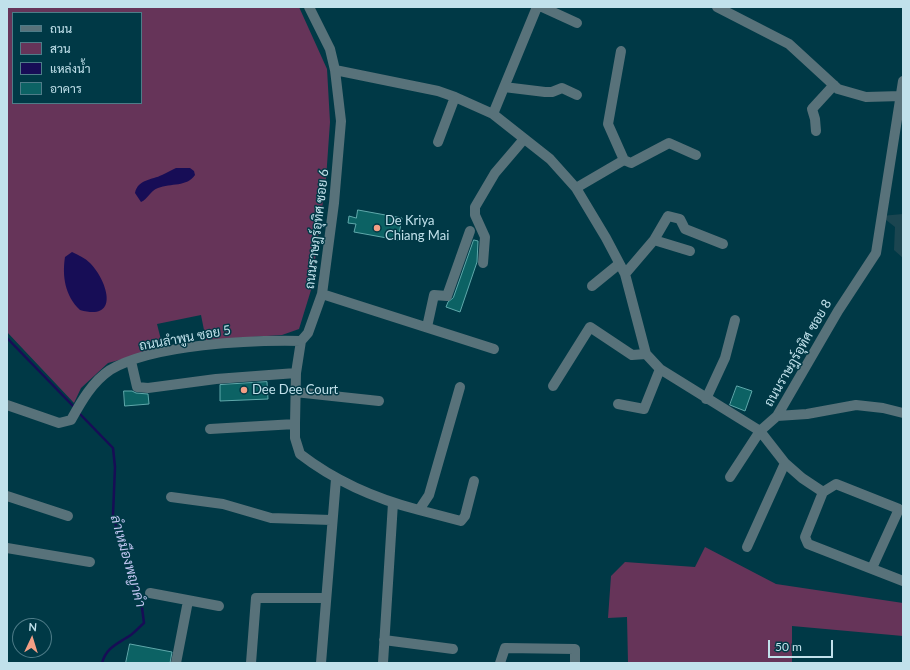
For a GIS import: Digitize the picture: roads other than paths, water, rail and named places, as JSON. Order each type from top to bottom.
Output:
[{"type":"street","name":"ถนนราษฎร์อุทิศ ซอย 6","points":[[309,7],[330,49],[341,106],[340,137],[322,294],[308,333],[301,341],[296,373],[296,442],[300,454],[336,479]]},
{"type":"street","points":[[493,114],[537,7]]},
{"type":"street","points":[[542,7],[577,23]]},
{"type":"street","points":[[717,7],[789,44],[834,85],[852,94],[866,97],[902,88]]},
{"type":"street","points":[[621,51],[608,124],[624,160],[631,163],[670,143],[696,155]]},
{"type":"street","points":[[335,70],[438,91],[455,97],[493,114],[550,159],[576,188],[625,274],[646,354],[660,369],[706,399],[760,431],[785,463],[802,478],[823,492]]},
{"type":"street","points":[[816,131],[812,109],[834,85]]},
{"type":"street","points":[[504,86],[545,92],[552,92],[562,88],[577,95]]},
{"type":"street","name":"ถนนราษฎร์อุทิศ ซอย 8","points":[[730,478],[760,431],[776,416],[838,311],[876,253],[902,88]]},
{"type":"street","points":[[438,142],[455,97]]},
{"type":"street","points":[[483,263],[486,237],[475,215],[475,207],[495,173],[524,139]]},
{"type":"street","points":[[576,188],[624,160]]},
{"type":"street","points":[[625,274],[654,240],[666,218],[671,216],[681,220],[685,229],[723,244]]},
{"type":"street","points":[[427,326],[434,295],[447,296],[470,231]]},
{"type":"street","points":[[654,240],[690,251]]},
{"type":"street","points":[[592,286],[619,264]]},
{"type":"street","points":[[322,294],[427,326],[494,349]]},
{"type":"street","points":[[706,399],[725,358],[735,320]]},
{"type":"street","points":[[553,386],[590,327],[632,355],[646,354]]},
{"type":"street","name":"ถนนลำพูน ซอย 5","points":[[7,405],[59,423],[71,420],[77,409],[98,381],[110,370],[131,361],[160,353],[220,344],[265,340],[301,341]]},
{"type":"street","points":[[131,361],[137,387],[148,388],[216,379],[296,373]]},
{"type":"street","points":[[618,404],[644,409],[660,369]]},
{"type":"street","points":[[419,510],[429,495],[460,387]]},
{"type":"street","points":[[295,392],[379,401]]},
{"type":"street","points":[[776,416],[807,414],[856,405],[884,408],[903,413]]},
{"type":"street","points":[[210,430],[295,424]]},
{"type":"street","points":[[747,547],[785,463]]},
{"type":"street","points":[[321,663],[331,520],[336,479],[393,503],[461,520],[465,516],[474,481]]},
{"type":"street","points":[[872,568],[899,509],[836,484],[823,492],[805,538],[808,544],[903,581]]},
{"type":"street","points":[[7,496],[68,516]]},
{"type":"street","points":[[171,498],[223,504],[271,518],[331,520]]},
{"type":"street","points":[[383,663],[393,503]]},
{"type":"street","points":[[7,548],[90,562]]},
{"type":"street","points":[[150,593],[219,606]]},
{"type":"street","points":[[251,663],[256,598],[326,598]]},
{"type":"street","points":[[176,663],[188,601]]},
{"type":"street","points":[[384,640],[453,649]]},
{"type":"street","points":[[500,663],[505,648],[575,649],[575,663]]},
{"type":"water","points":[[176,168],[190,168],[194,171],[195,175],[192,179],[183,183],[163,186],[155,189],[141,202],[135,193],[142,182]]},
{"type":"water","points":[[72,252],[90,263],[101,279],[107,297],[106,305],[101,310],[93,312],[80,310],[68,292],[64,278],[64,264],[65,257]]},
{"type":"waterway","name":"ลำเหมืองพญาคำ","points":[[7,338],[75,408]]},
{"type":"waterway","name":"ลำเหมืองพญาคำ","points":[[78,412],[113,448],[115,467],[113,515],[128,568],[141,600],[144,623],[131,635],[111,648],[106,654],[102,663]]},
{"type":"place","name":"De Kriya Chiang Mai","points":[[377,228]]},
{"type":"place","name":"Dee Dee Court","points":[[244,390]]}]
